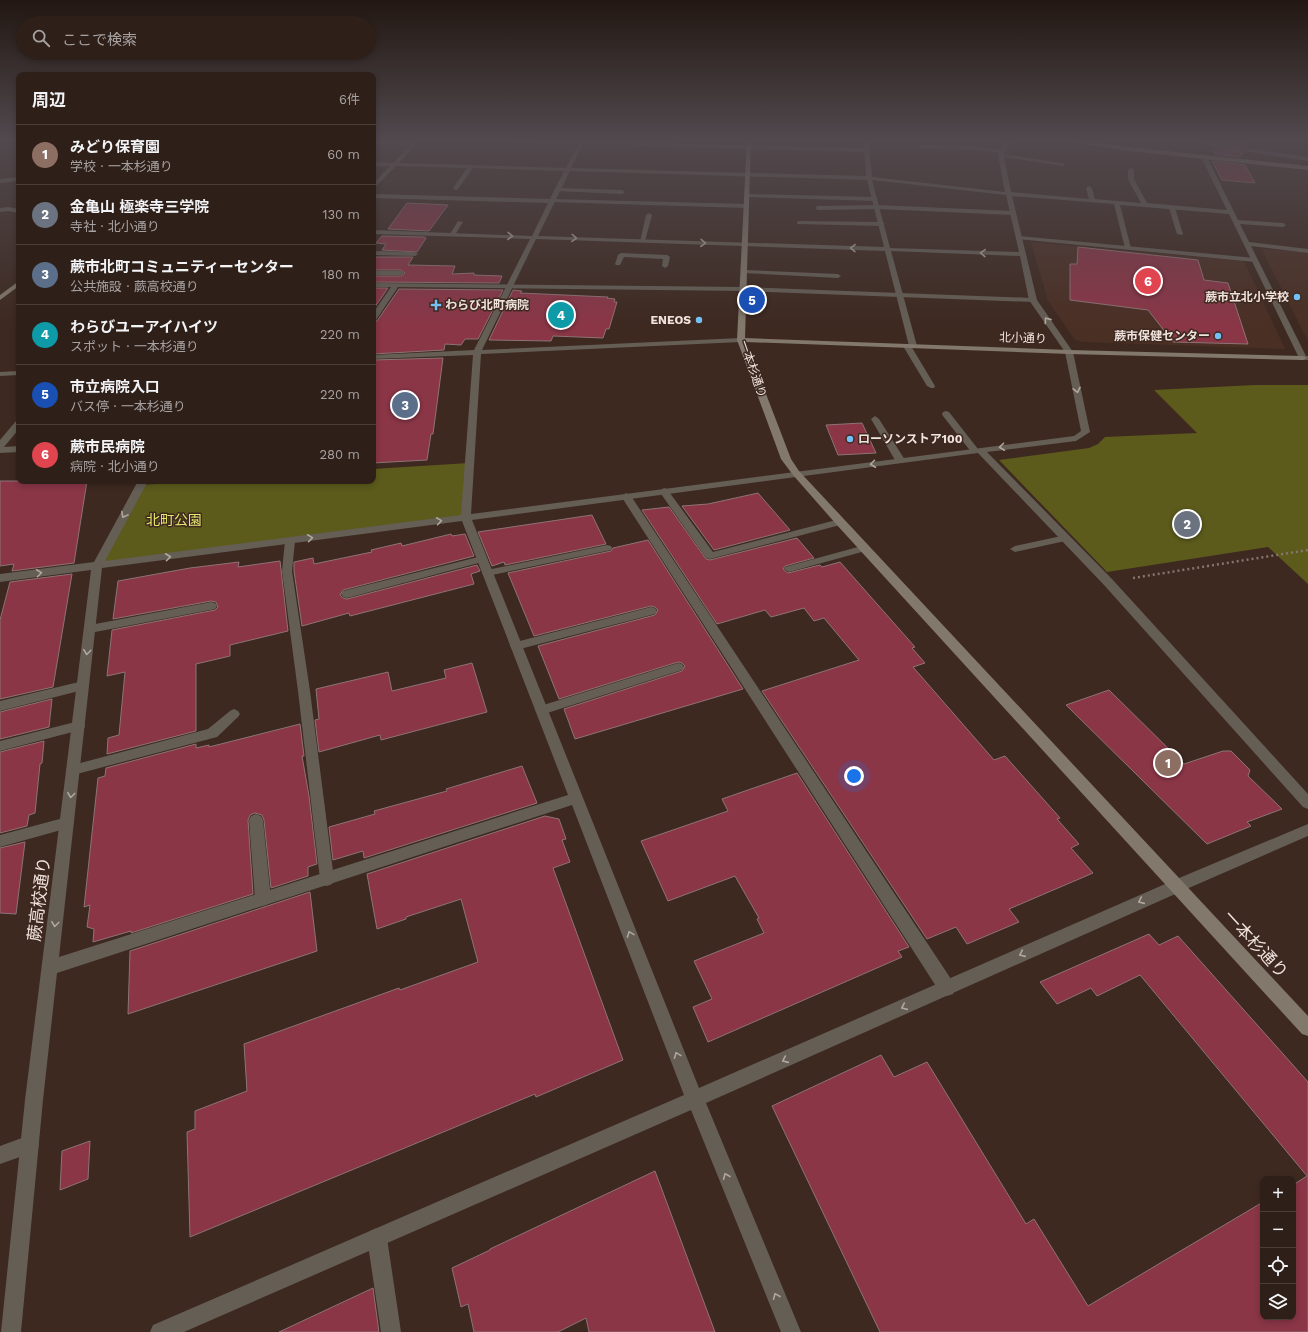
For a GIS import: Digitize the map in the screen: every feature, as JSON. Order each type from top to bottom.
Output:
[{"type":"street","points":[[553,201],[477,352],[466,518],[695,1100],[791,1332]]},
{"type":"street","points":[[559,201],[747,206]]},
{"type":"street","name":"一本杉通り","points":[[747,201],[741,340],[786,459],[796,473],[840,522],[1308,1028]]},
{"type":"street","points":[[875,201],[900,295],[910,346],[931,386]]},
{"type":"street","points":[[0,578],[466,518],[796,473],[1076,438],[1086,432],[1069,352],[1033,300],[1012,201]]},
{"type":"street","points":[[1084,201],[1231,212]]},
{"type":"street","points":[[1143,201],[1146,206]]},
{"type":"street","points":[[1226,201],[1306,358]]},
{"type":"street","points":[[1118,204],[1128,248]]},
{"type":"street","points":[[818,208],[877,208],[1014,213]]},
{"type":"street","points":[[1172,208],[1180,234]]},
{"type":"street","points":[[0,210],[8,209],[16,210]]},
{"type":"street","points":[[879,215],[887,216]]},
{"type":"street","points":[[642,241],[649,216]]},
{"type":"street","points":[[453,234],[460,222]]},
{"type":"street","points":[[1236,222],[1284,226]]},
{"type":"street","points":[[798,223],[882,224]]},
{"type":"street","points":[[376,232],[1022,254]]},
{"type":"street","points":[[1019,238],[1255,260]]},
{"type":"street","points":[[645,256],[650,241]]},
{"type":"street","points":[[1247,244],[1308,251]]},
{"type":"street","points":[[376,253],[415,254]]},
{"type":"street","points":[[618,264],[621,255],[667,256],[665,266]]},
{"type":"street","points":[[744,272],[838,276]]},
{"type":"street","points":[[376,273],[401,273]]},
{"type":"street","points":[[0,298],[16,285]]},
{"type":"street","points":[[376,285],[744,289],[1033,300]]},
{"type":"street","points":[[376,314],[396,285]]},
{"type":"street","points":[[376,357],[741,340]]},
{"type":"street","name":"北小通り","points":[[741,340],[1069,352],[1306,358]]},
{"type":"street","points":[[0,374],[16,373]]},
{"type":"street","points":[[946,414],[978,450],[1108,582],[1308,803]]},
{"type":"street","points":[[875,419],[900,460]]},
{"type":"street","points":[[0,446],[16,427]]},
{"type":"street","points":[[0,450],[16,449]]},
{"type":"street","name":"蕨高校通り","points":[[11,1332],[30,1144],[97,566],[141,484]]},
{"type":"street","points":[[664,491],[710,556],[840,522]]},
{"type":"street","points":[[626,496],[947,988]]},
{"type":"street","points":[[1015,548],[1066,538]]},
{"type":"street","points":[[290,541],[287,571],[304,691],[326,879]]},
{"type":"street","points":[[488,573],[607,548]]},
{"type":"street","points":[[789,569],[864,548]]},
{"type":"street","points":[[347,594],[482,559]]},
{"type":"street","points":[[90,629],[211,606]]},
{"type":"street","points":[[516,646],[651,611]]},
{"type":"street","points":[[541,710],[678,667]]},
{"type":"street","points":[[0,706],[83,686]]},
{"type":"street","points":[[74,770],[212,733],[234,714]]},
{"type":"street","points":[[0,746],[79,726]]},
{"type":"street","points":[[50,968],[576,798]]},
{"type":"street","points":[[256,820],[262,900]]},
{"type":"street","points":[[0,841],[67,823]]},
{"type":"street","points":[[160,1332],[695,1100],[1177,886],[1308,830]]},
{"type":"street","points":[[0,1155],[30,1144]]},
{"type":"street","points":[[377,1238],[391,1332]]},
{"type":"path","points":[[1108,582],[1308,550]]},
{"type":"shaded area","points":[[1031,242],[1244,261],[1285,349],[1083,342],[1075,340],[1048,301]]},
{"type":"shaded area","name":"蕨市立北小学校","points":[[1268,249],[1308,253],[1308,341],[1262,250]]},
{"type":"green space","points":[[1255,385],[1308,385],[1308,584],[1268,547],[1107,572],[999,460],[1089,448],[1098,444],[1105,437],[1197,433],[1154,390]]},
{"type":"green space","name":"北町公園","points":[[469,463],[466,518],[97,566],[140,485],[376,484],[376,469]]},
{"type":"building","points":[[407,203],[448,205],[429,231],[388,229]]},
{"type":"building","points":[[382,236],[426,238],[417,252],[382,250],[386,244],[376,243]]},
{"type":"building","points":[[1078,247],[1198,260],[1204,280],[1228,283],[1248,344],[1173,342],[1148,310],[1070,300],[1070,264],[1077,264]]},
{"type":"building","points":[[376,257],[413,257],[408,265],[455,266],[452,274],[474,273],[474,275],[502,276],[499,283],[376,282],[376,276],[401,276],[405,273],[401,270],[376,270]]},
{"type":"building","points":[[376,288],[388,288],[376,306]]},
{"type":"building","points":[[399,289],[503,290],[478,339],[465,339],[461,345],[445,344],[444,350],[376,354],[377,321]]},
{"type":"building","points":[[513,290],[522,291],[520,293],[608,297],[607,298],[615,299],[614,302],[617,302],[609,329],[606,329],[603,338],[553,336],[551,341],[489,340]]},
{"type":"building","points":[[443,358],[433,434],[431,434],[427,460],[376,463],[376,360]]},
{"type":"building","points":[[862,423],[876,453],[838,455],[826,425]]},
{"type":"building","points":[[0,481],[16,481],[16,484],[87,484],[74,563],[12,571],[14,564],[0,566]]},
{"type":"building","points":[[758,493],[790,530],[714,550],[682,506],[708,504]]},
{"type":"building","points":[[669,507],[706,559],[710,560],[797,538],[814,558],[785,566],[783,569],[788,573],[820,565],[822,567],[840,562],[915,647],[912,648],[925,663],[913,667],[994,760],[1005,756],[1060,818],[1057,819],[1079,844],[1071,848],[1093,873],[1009,909],[1019,922],[967,944],[956,927],[927,939],[762,691],[859,660],[824,618],[814,621],[804,608],[771,617],[765,610],[717,624],[642,510]]},
{"type":"building","points":[[592,515],[606,544],[505,565],[504,562],[492,566],[478,532]]},
{"type":"building","points":[[451,534],[452,536],[465,534],[474,556],[343,590],[340,595],[347,599],[477,565],[480,571],[471,574],[474,584],[350,616],[349,613],[302,626],[294,562],[313,558],[314,564],[372,552],[371,550],[401,543],[402,546]]},
{"type":"building","points":[[648,540],[743,689],[575,739],[564,709],[682,671],[685,666],[678,662],[559,699],[538,646],[655,615],[658,610],[651,606],[534,636],[508,573],[611,551],[613,548]]},
{"type":"building","points":[[280,561],[288,631],[230,645],[230,656],[196,664],[196,731],[107,754],[108,738],[119,735],[125,672],[107,676],[112,630],[215,610],[218,607],[216,602],[211,601],[113,619],[118,581],[190,568],[239,562],[238,567]]},
{"type":"building","points":[[72,574],[53,687],[0,699],[0,620],[10,582]]},
{"type":"building","points":[[472,663],[487,712],[381,740],[380,735],[319,752],[315,720],[319,719],[316,689],[388,672],[392,691],[446,678],[444,670]]},
{"type":"building","points":[[1109,690],[1184,764],[1223,751],[1231,751],[1250,770],[1248,776],[1282,809],[1247,822],[1251,826],[1207,844],[1066,705]]},
{"type":"building","points":[[52,699],[49,727],[0,739],[0,712]]},
{"type":"building","points":[[300,724],[304,756],[302,756],[309,796],[317,864],[308,867],[308,876],[271,888],[264,820],[262,815],[255,813],[250,815],[248,820],[253,894],[131,933],[131,931],[93,942],[94,929],[87,927],[90,905],[84,907],[98,778],[105,776],[106,768],[196,744],[196,748],[209,745],[209,747]]},
{"type":"building","points":[[44,741],[35,813],[29,815],[27,826],[0,833],[0,752]]},
{"type":"building","points":[[522,766],[537,803],[364,858],[363,851],[333,860],[329,827],[375,814],[374,811],[447,791],[446,789]]},
{"type":"building","points":[[797,773],[909,947],[898,951],[902,957],[708,1042],[693,1007],[712,999],[694,961],[764,933],[757,919],[759,918],[735,876],[668,901],[641,841],[728,811],[722,799]]},
{"type":"building","points":[[545,816],[559,819],[566,839],[562,840],[570,862],[553,868],[623,1060],[536,1097],[535,1094],[190,1237],[187,1132],[195,1129],[195,1111],[247,1091],[244,1044],[399,988],[400,990],[478,962],[461,899],[406,917],[406,919],[377,929],[367,874]]},
{"type":"building","points":[[25,842],[16,914],[0,913],[0,848]]},
{"type":"building","points":[[310,892],[317,951],[128,1014],[130,951]]},
{"type":"building","points":[[1149,934],[1159,945],[1178,936],[1308,1082],[1308,1332],[880,1332],[772,1106],[881,1055],[894,1077],[927,1062],[1026,1224],[1034,1219],[1088,1306],[1260,1204],[1260,1320],[1296,1320],[1296,1183],[1307,1176],[1140,975],[1097,996],[1091,988],[1057,1004],[1040,982]]},
{"type":"building","points":[[90,1141],[88,1179],[60,1190],[62,1151]]},
{"type":"building","points":[[655,1171],[715,1332],[589,1332],[586,1318],[558,1332],[474,1332],[468,1304],[461,1307],[452,1268]]},
{"type":"building","points":[[373,1288],[379,1332],[279,1332]]},
{"type":"place","name":"蕨市民病院","points":[[1148,281]]},
{"type":"place","name":"蕨市立北小学校","points":[[1297,297]]},
{"type":"place","name":"市立病院入口","points":[[752,300]]},
{"type":"place","name":"わらび北町病院","points":[[436,305]]},
{"type":"place","name":"わらびユーアイハイツ","points":[[561,315]]},
{"type":"place","name":"ENEOS","points":[[699,320]]},
{"type":"place","name":"蕨市保健センター","points":[[1218,336]]},
{"type":"place","name":"蕨市北町コミュニティーセンター","points":[[405,405]]},
{"type":"place","name":"ローソンストア100","points":[[850,439]]},
{"type":"place","name":"金亀山 極楽寺三学院","points":[[1187,524]]},
{"type":"place","name":"みどり保育園","points":[[1168,763]]}]
